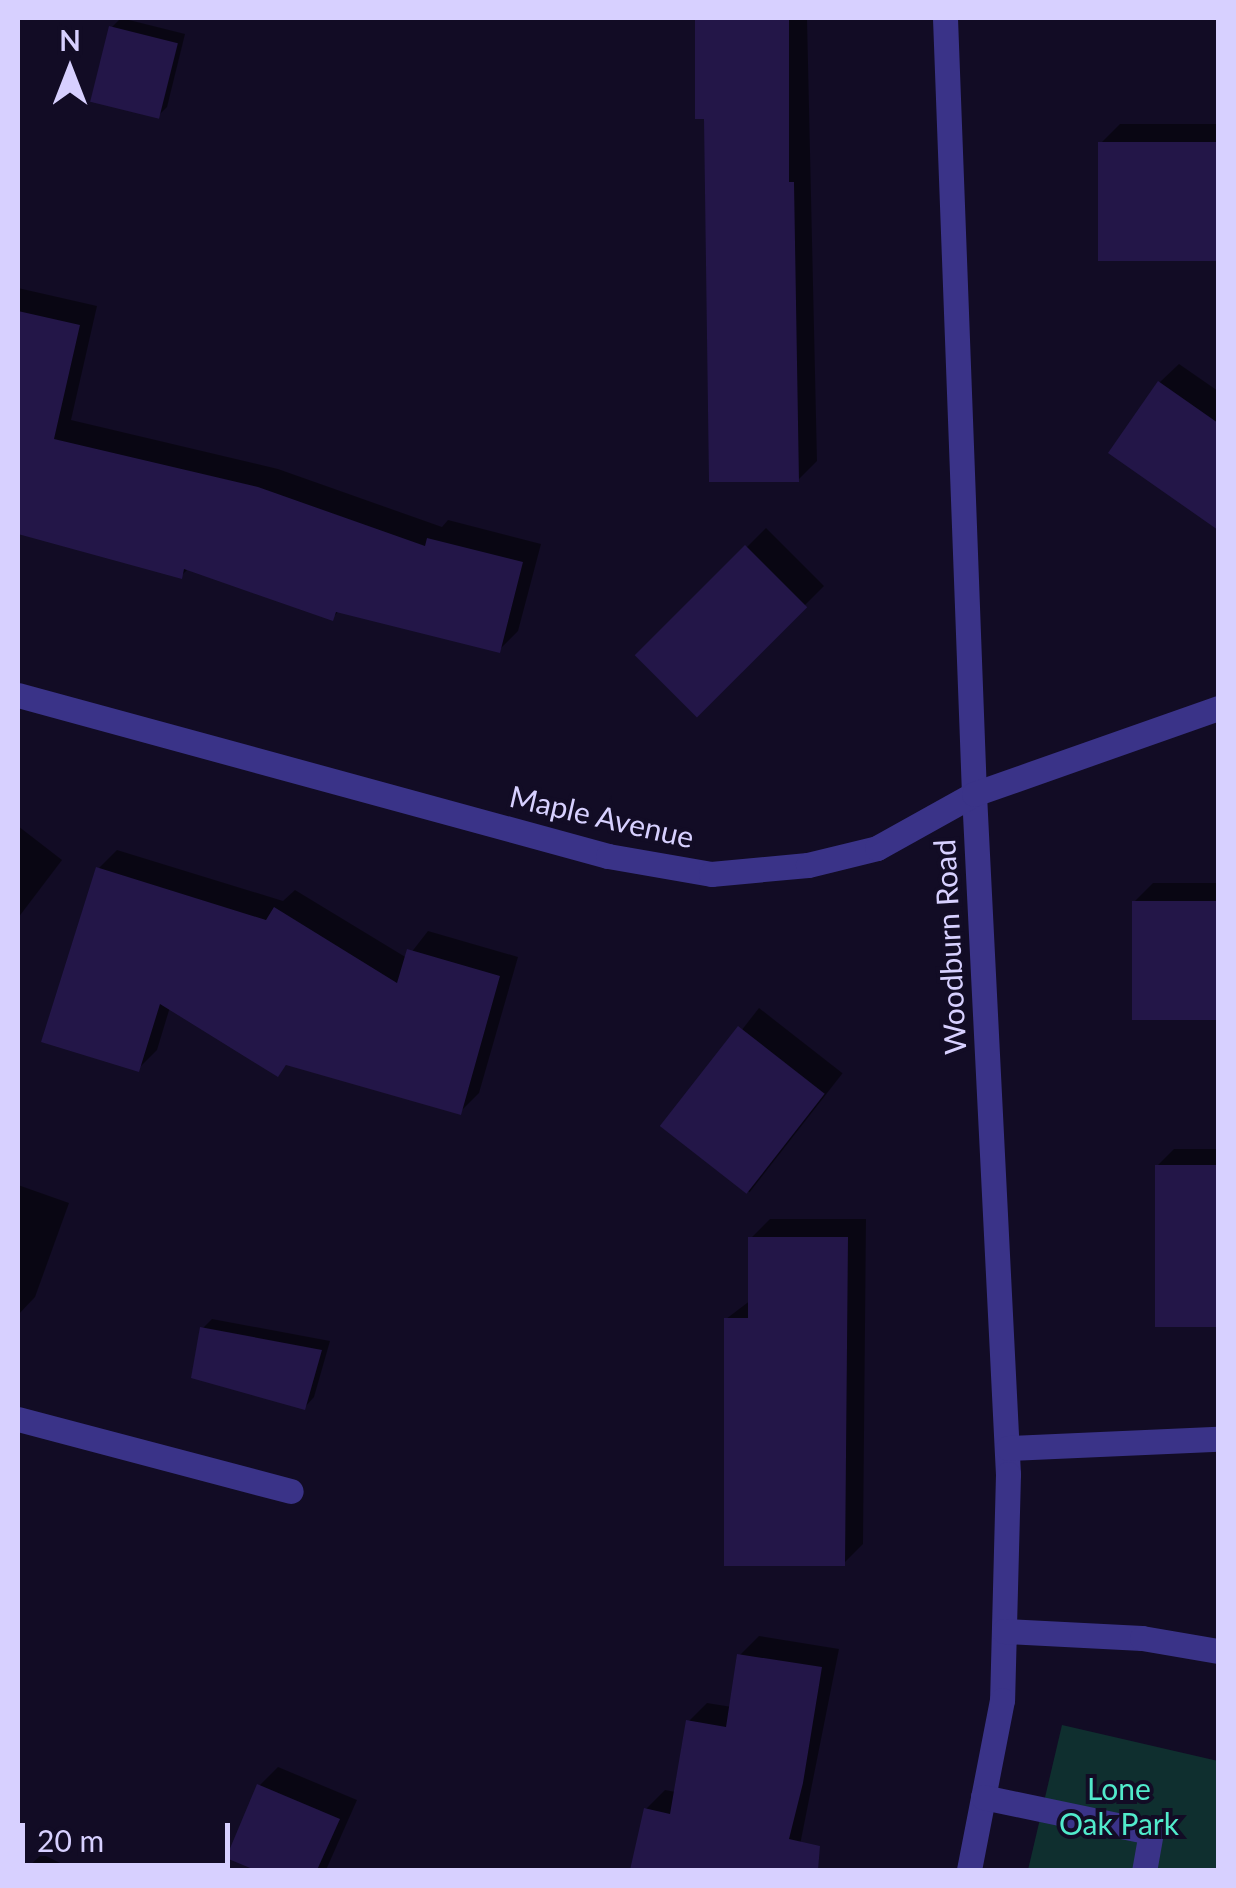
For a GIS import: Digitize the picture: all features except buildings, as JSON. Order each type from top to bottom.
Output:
[{"type":"street","name":"Woodburn Road","points":[[946,18],[974,794],[1008,1448],[1002,1700],[969,1870]]},
{"type":"street","name":"Maple Avenue","points":[[18,695],[608,856],[711,874],[808,865],[877,848],[974,794],[1218,708]]},
{"type":"street","points":[[18,1419],[291,1491]]},
{"type":"street","points":[[1008,1448],[1218,1439]]},
{"type":"street","points":[[1004,1631],[1142,1638],[1218,1652]]},
{"type":"street","points":[[983,1797],[1151,1832],[1144,1870]]},
{"type":"green space","name":"Lone Oak Park","points":[[1062,1725],[1218,1761],[1218,1870],[1028,1870]]}]
